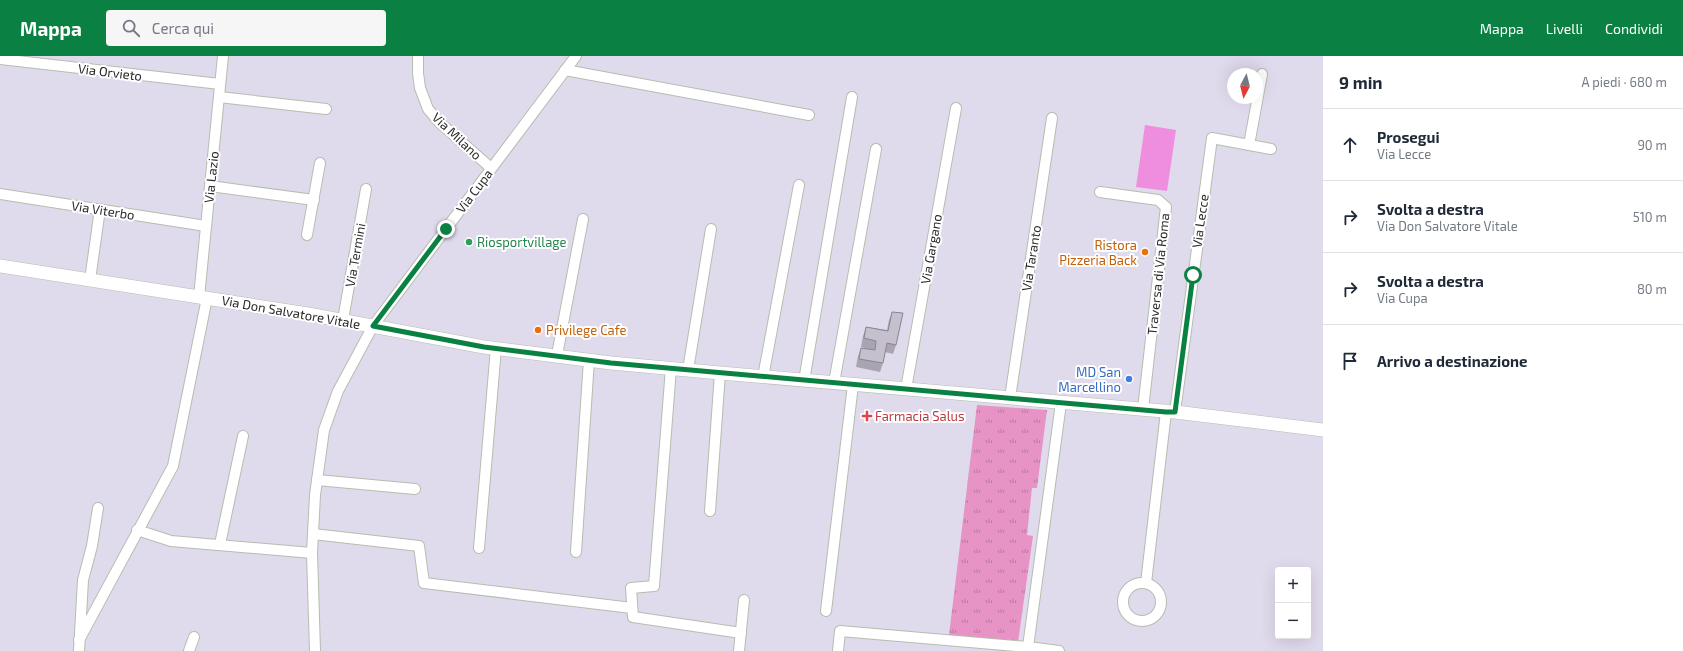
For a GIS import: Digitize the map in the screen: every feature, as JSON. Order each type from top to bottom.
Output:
[{"type":"street","name":"Via Lazio","points":[[79,640],[137,530],[173,466],[203,298],[206,226],[223,56]]},
{"type":"street","name":"Via Milano","points":[[418,56],[420,88],[428,110],[440,123],[491,168]]},
{"type":"street","name":"Via Cupa","points":[[315,651],[312,553],[317,480],[324,430],[338,391],[373,326],[576,56]]},
{"type":"street","name":"Via Orvieto","points":[[0,59],[220,84]]},
{"type":"street","points":[[565,70],[808,115]]},
{"type":"street","points":[[804,381],[852,97]]},
{"type":"street","points":[[219,98],[326,109]]},
{"type":"street","points":[[1249,145],[1257,104]]},
{"type":"street","name":"Via Gargano","points":[[906,389],[956,108]]},
{"type":"street","name":"Via Taranto","points":[[1010,398],[1052,118]]},
{"type":"street","name":"Via Lecce","points":[[1171,412],[1212,138],[1271,149]]},
{"type":"street","points":[[834,383],[876,149]]},
{"type":"street","points":[[307,235],[320,163]]},
{"type":"street","points":[[763,377],[799,185]]},
{"type":"street","points":[[210,186],[314,200]]},
{"type":"street","name":"Via Termini","points":[[344,320],[366,189]]},
{"type":"street","name":"Traversa di Via Roma","points":[[1100,192],[1158,200],[1166,207],[1142,410]]},
{"type":"street","name":"Via Viterbo","points":[[0,194],[206,226]]},
{"type":"street","points":[[90,280],[100,210]]},
{"type":"street","points":[[557,355],[583,218]]},
{"type":"street","points":[[688,370],[711,229]]},
{"type":"street","name":"Via Don Salvatore Vitale","points":[[0,266],[344,320],[496,348],[589,360],[804,381],[1171,412],[1323,430]]},
{"type":"street","points":[[479,548],[496,348]]},
{"type":"street","points":[[576,552],[589,360]]},
{"type":"street","points":[[671,368],[654,586],[631,588],[633,617],[741,633]]},
{"type":"street","points":[[710,511],[720,373]]},
{"type":"street","points":[[826,611],[853,385]]},
{"type":"street","points":[[1028,649],[1061,403]]},
{"type":"street","points":[[1146,583],[1171,412]]},
{"type":"street","points":[[220,544],[244,436]]},
{"type":"street","points":[[317,480],[415,489]]},
{"type":"street","points":[[78,651],[83,580],[92,546],[98,508]]},
{"type":"street","points":[[137,530],[171,541],[312,553]]},
{"type":"street","points":[[313,534],[420,546],[424,583],[632,608]]},
{"type":"street","points":[[739,651],[744,600]]},
{"type":"street","points":[[838,651],[840,632],[1059,651]]},
{"type":"street","points":[[189,651],[194,637]]},
{"type":"green space","points":[[977,405],[1047,410],[1037,488],[1032,488],[1027,535],[1033,536],[1018,642],[949,635]]},
{"type":"shaded area","points":[[1145,125],[1176,130],[1167,191],[1136,187]]},
{"type":"building","points":[[892,312],[903,313],[896,345],[887,343],[883,363],[859,359],[861,348],[875,350],[876,341],[864,338],[866,327],[888,331]]},
{"type":"place","name":"Riosportvillage","points":[[469,242]]},
{"type":"place","name":"Ristora Pizzeria Back","points":[[1145,252]]},
{"type":"place","name":"Privilege Cafe","points":[[538,330]]},
{"type":"place","name":"MD San Marcellino","points":[[1129,379]]},
{"type":"place","name":"Farmacia Salus","points":[[867,416]]},
{"type":"route","points":[[446,229],[373,326],[484,347],[611,363],[1166,412],[1175,412],[1193,275]]}]
